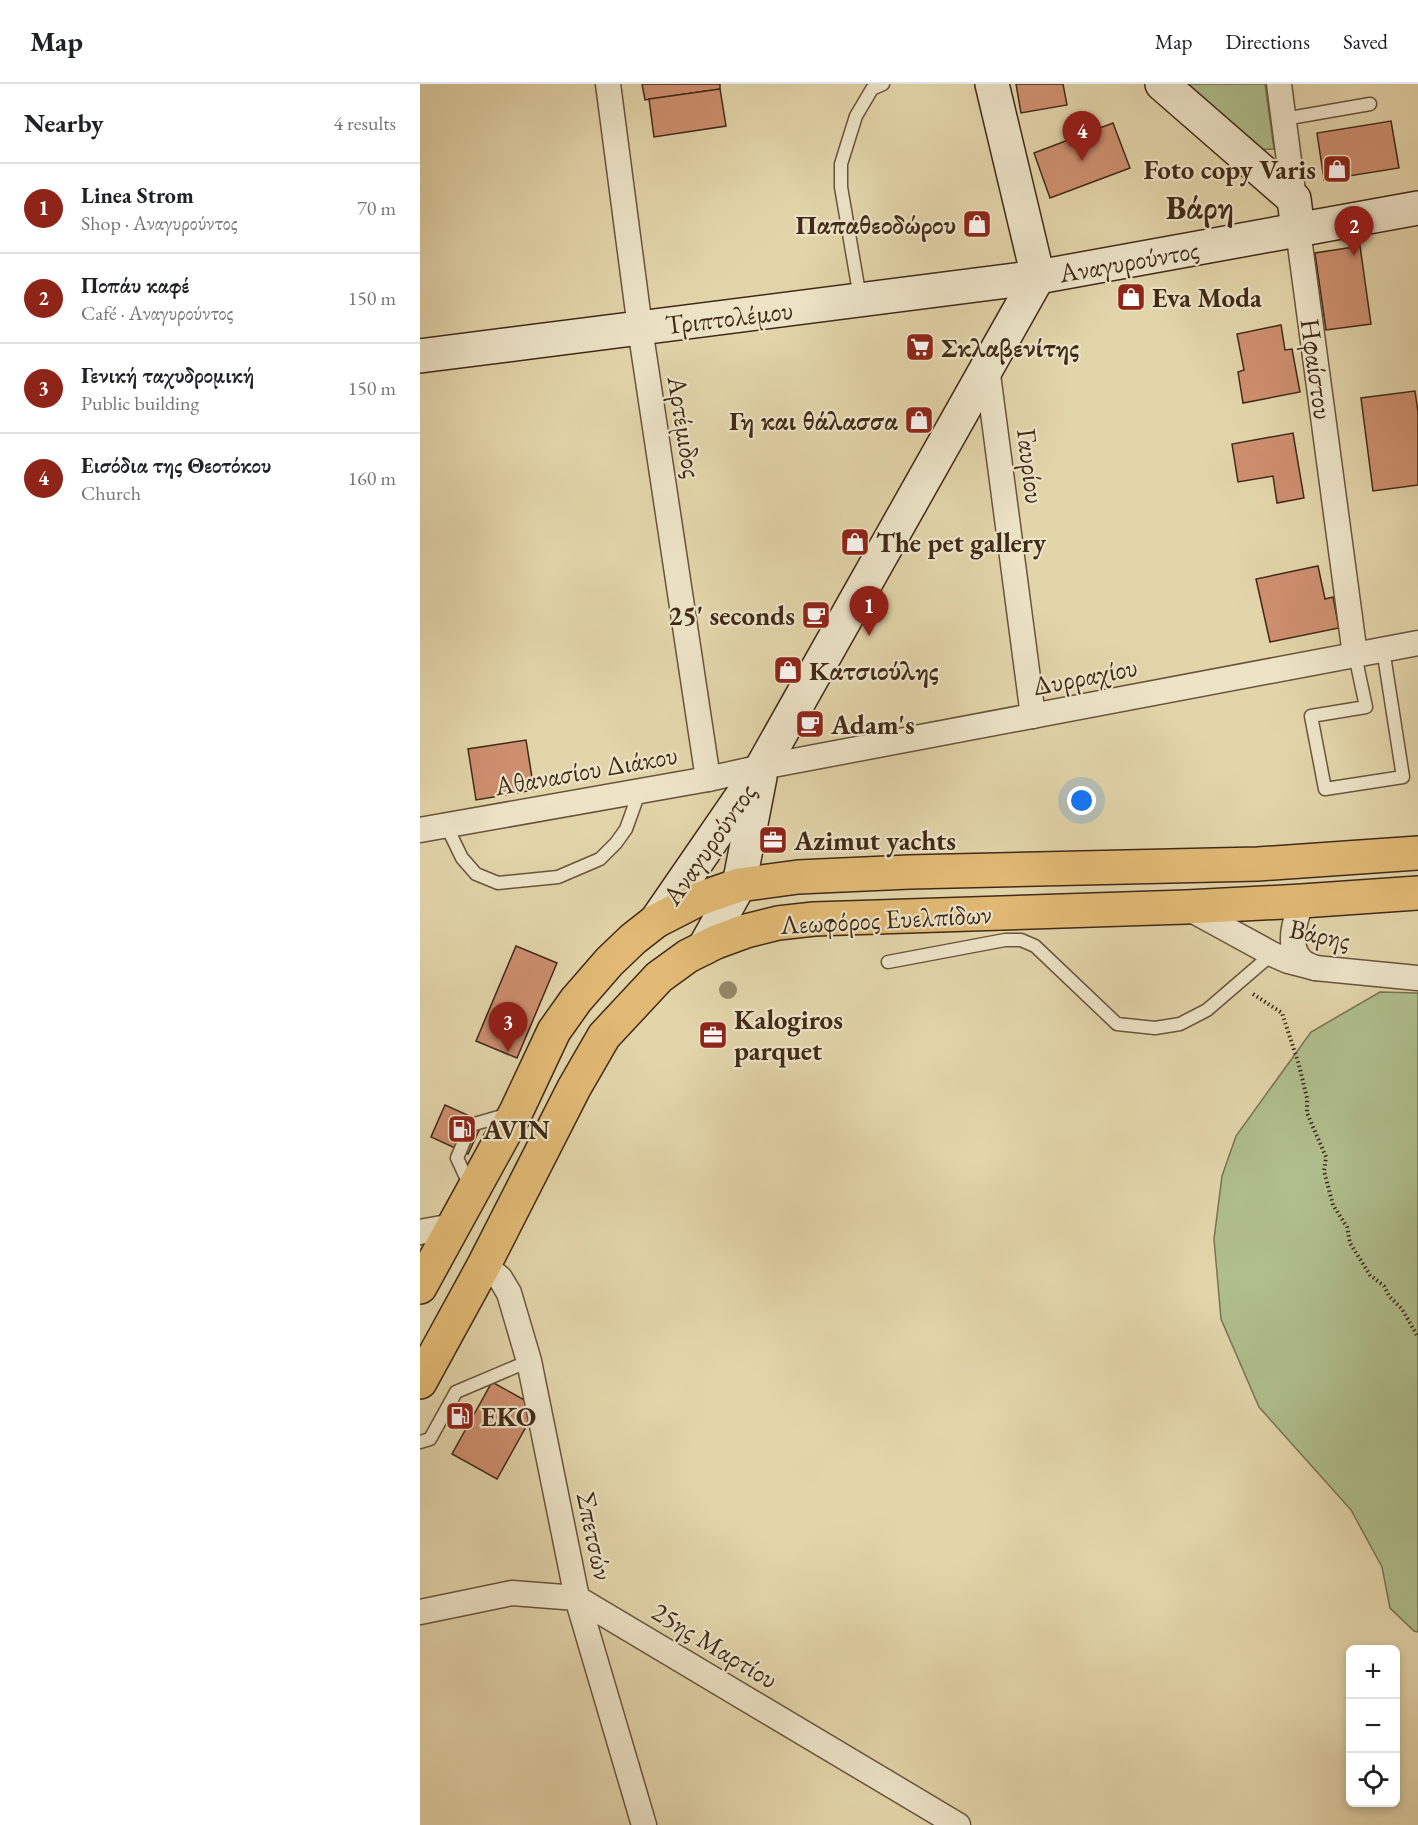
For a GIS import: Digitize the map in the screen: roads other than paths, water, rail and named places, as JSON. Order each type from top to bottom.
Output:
[{"type":"main road","points":[[992,84],[1038,277]]},
{"type":"main road","points":[[1162,84],[1296,215]]},
{"type":"main road","name":"Αναγυρούντος","points":[[656,921],[762,767],[1038,277],[1296,215],[1418,208]]},
{"type":"main road","name":"Τριπτολέμου","points":[[420,356],[1038,277]]},
{"type":"main road","name":"Αναγυρούντος","points":[[704,948],[739,885],[762,767]]},
{"type":"main road","name":"Λεωφόρος Ευελπίδων","points":[[420,1287],[516,1112],[554,1031],[576,1000],[609,962],[633,939],[656,921],[699,899],[739,885],[798,877],[909,872],[1258,864],[1418,853]]},
{"type":"main road","name":"Λεωφόρος Ευελπίδων","points":[[420,1382],[484,1265],[574,1088],[604,1036],[659,977],[688,956],[716,942],[778,923],[814,919],[1186,907],[1418,893]]},
{"type":"street","name":"Αρτέμιδος","points":[[608,84],[640,328],[708,779]]},
{"type":"street","name":"Ηφαίστου","points":[[1280,84],[1355,655]]},
{"type":"street","name":"Γαυρίου","points":[[987,366],[1033,716]]},
{"type":"street","name":"Δυρραχίου","points":[[762,767],[1418,643]]},
{"type":"street","name":"Αθανασίου Διάκου","points":[[420,830],[708,779],[762,767]]},
{"type":"street","points":[[1302,901],[1293,927],[1294,946],[1300,960],[1315,968]]},
{"type":"street","name":"Βάρης","points":[[1186,907],[1288,962],[1315,968],[1418,978]]},
{"type":"street","points":[[420,1232],[453,1226]]},
{"type":"street","name":"Σπετσών","points":[[484,1265],[500,1278],[509,1293],[529,1361],[577,1598],[644,1825]]},
{"type":"street","name":"25ης Μαρτίου","points":[[420,1612],[512,1593],[577,1598],[958,1825]]},
{"type":"lane","points":[[861,300],[841,187],[841,164],[856,116],[872,89],[883,84]]},
{"type":"lane","points":[[1284,119],[1370,104]]},
{"type":"lane","points":[[1355,655],[1366,707],[1311,716],[1325,789],[1403,777],[1383,650]]},
{"type":"lane","points":[[446,825],[462,858],[476,874],[498,884],[558,877],[600,859],[616,843],[626,829],[640,790]]},
{"type":"lane","points":[[888,962],[1005,940],[1022,940],[1035,946],[1117,1024],[1155,1029],[1180,1024],[1207,1010],[1272,954]]},
{"type":"lane","points":[[420,1442],[430,1439],[456,1392],[529,1361]]},
{"type":"place","name":"Εισόδια της Θεοτόκου","points":[[1082,161]]},
{"type":"place","name":"Foto copy Varis","points":[[1337,169]]},
{"type":"place","name":"Παπαθεοδώρου","points":[[977,224]]},
{"type":"place","name":"Ποπάυ καφέ","points":[[1354,256]]},
{"type":"place","name":"Eva Moda","points":[[1131,297]]},
{"type":"place","name":"Σκλαβενίτης","points":[[920,347]]},
{"type":"place","name":"Γη και θάλασσα","points":[[919,420]]},
{"type":"place","name":"The pet gallery","points":[[855,542]]},
{"type":"place","name":"25' seconds","points":[[816,615]]},
{"type":"place","name":"Linea Strom","points":[[869,636]]},
{"type":"place","name":"Κατσιούλης","points":[[788,670]]},
{"type":"place","name":"Adam's","points":[[810,724]]},
{"type":"place","name":"Azimut yachts","points":[[773,840]]},
{"type":"place","name":"Kalogiros parquet","points":[[713,1035]]},
{"type":"place","name":"Γενική ταχυδρομική","points":[[508,1052]]},
{"type":"place","name":"AVIN","points":[[462,1129]]},
{"type":"place","name":"EKO","points":[[460,1416]]},
{"type":"district","name":"Βάρη","points":[[1200,207]]}]
